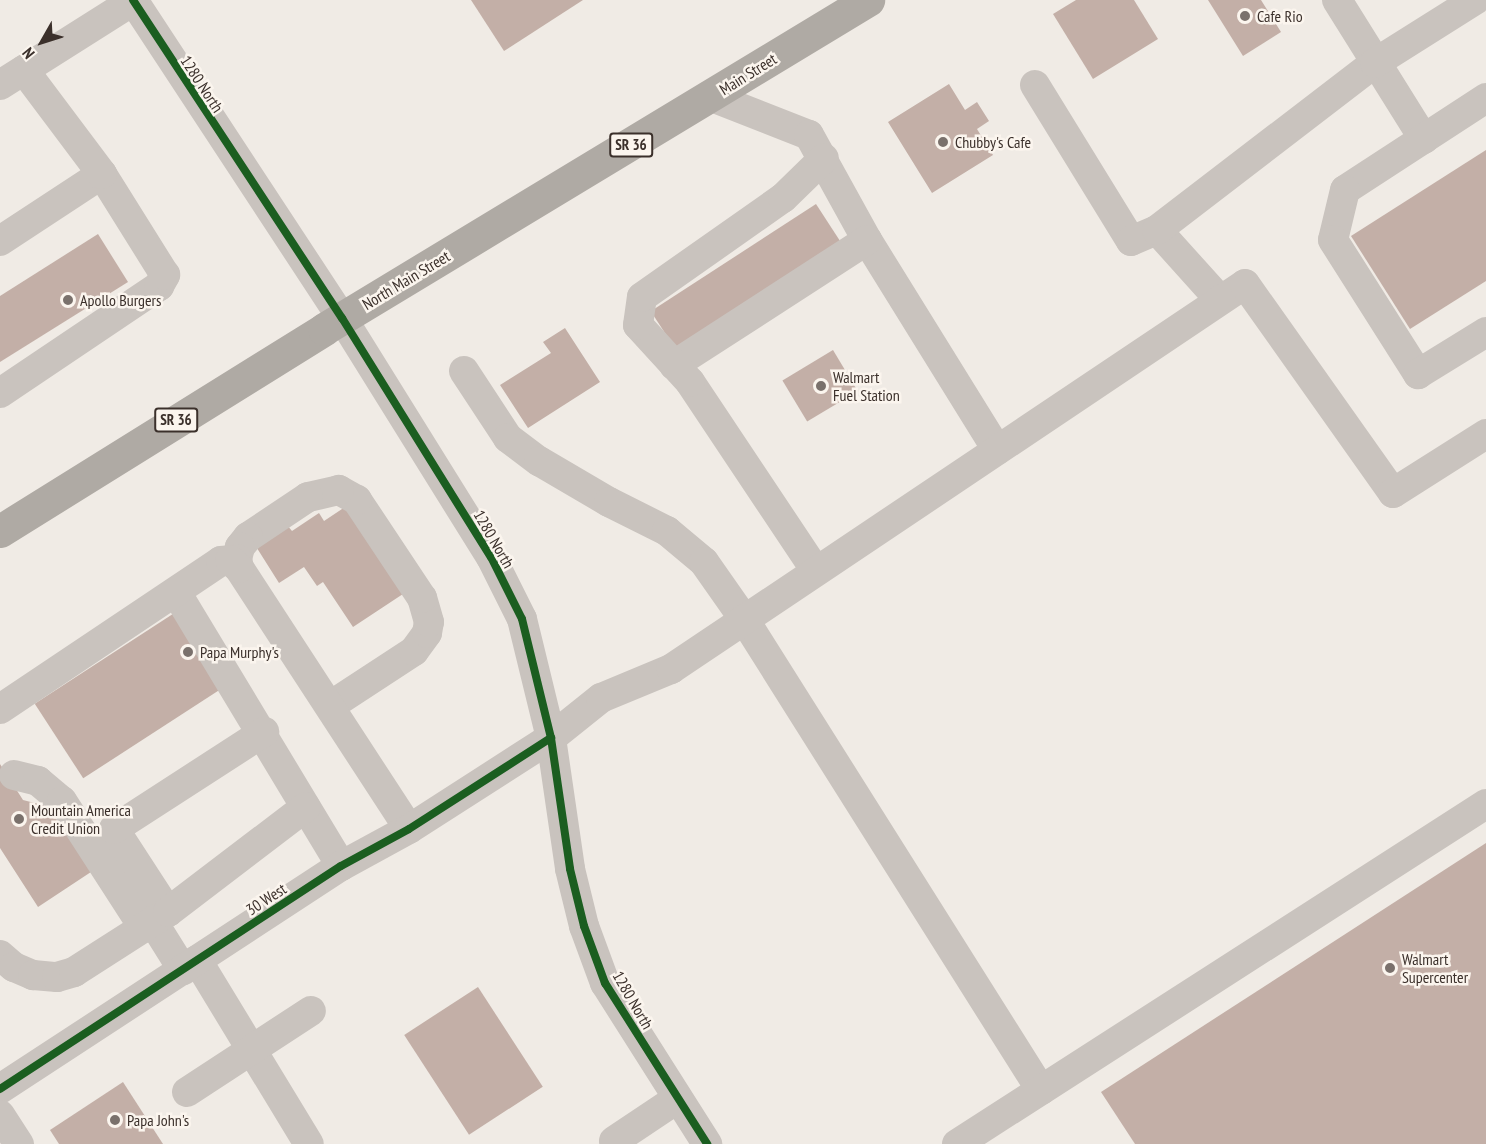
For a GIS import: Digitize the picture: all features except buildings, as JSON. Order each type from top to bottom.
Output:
[{"type":"highway","name":"Main Street","points":[[712,97],[868,0]]},
{"type":"highway","name":"North Main Street","points":[[3,526],[342,318],[712,97]]},
{"type":"street","points":[[0,393],[159,286],[165,275],[102,174],[12,77],[133,0]]},
{"type":"street","name":"1280 North","points":[[133,0],[342,318],[491,557],[522,619],[551,738],[570,869],[584,926],[605,983],[707,1144]]},
{"type":"street","points":[[1337,0],[1424,139]]},
{"type":"street","points":[[1035,85],[1131,241],[1157,230],[1375,63],[1475,0]]},
{"type":"street","points":[[712,97],[809,135],[824,158],[867,240],[997,450]]},
{"type":"street","points":[[1486,98],[1345,190],[1333,240],[1418,374],[1486,332]]},
{"type":"street","points":[[816,571],[690,382],[638,325],[642,297],[783,198],[824,158]]},
{"type":"street","points":[[0,241],[102,174]]},
{"type":"street","points":[[1157,230],[1220,300]]},
{"type":"street","points":[[674,365],[867,240]]},
{"type":"street","name":"30 West","points":[[0,1089],[341,866],[409,829],[551,738],[601,698],[670,669],[1245,284],[1393,493],[1486,434]]},
{"type":"street","points":[[464,371],[508,438],[539,461],[683,542],[704,562],[744,619],[1041,1090]]},
{"type":"street","points":[[239,567],[240,547],[248,537],[308,497],[324,490],[339,490],[357,500],[422,598],[429,622],[427,633],[414,651],[330,706]]},
{"type":"street","points":[[0,709],[221,561],[230,560],[239,567],[409,829]]},
{"type":"street","points":[[176,592],[264,732],[341,866]]},
{"type":"street","points":[[155,920],[114,830],[264,732]]},
{"type":"street","points":[[14,776],[38,781],[62,801],[190,965],[252,1052],[309,1144]]},
{"type":"street","points":[[957,1144],[1486,804]]},
{"type":"street","points":[[0,955],[14,967],[33,975],[57,977],[74,972],[155,920],[306,807]]},
{"type":"street","points":[[187,1092],[252,1052],[311,1011]]},
{"type":"street","points":[[614,1141],[678,1099]]},
{"type":"street","points":[[0,1115],[19,1144]]},
{"type":"cycle path","points":[[133,0],[342,318],[491,557],[522,619],[551,738],[570,869],[584,926],[605,983],[707,1144]]},
{"type":"cycle path","points":[[0,1089],[341,866],[409,829],[551,738]]},
{"type":"place","name":"Cafe Rio","points":[[1245,16]]},
{"type":"place","name":"Chubby's Cafe","points":[[943,142]]},
{"type":"place","name":"Apollo Burgers","points":[[68,300]]},
{"type":"place","name":"Walmart Fuel Station","points":[[821,386]]},
{"type":"place","name":"Papa Murphy's","points":[[188,652]]},
{"type":"place","name":"Mountain America Credit Union","points":[[19,819]]},
{"type":"place","name":"Walmart Supercenter","points":[[1390,968]]},
{"type":"place","name":"Papa John's","points":[[115,1120]]}]
